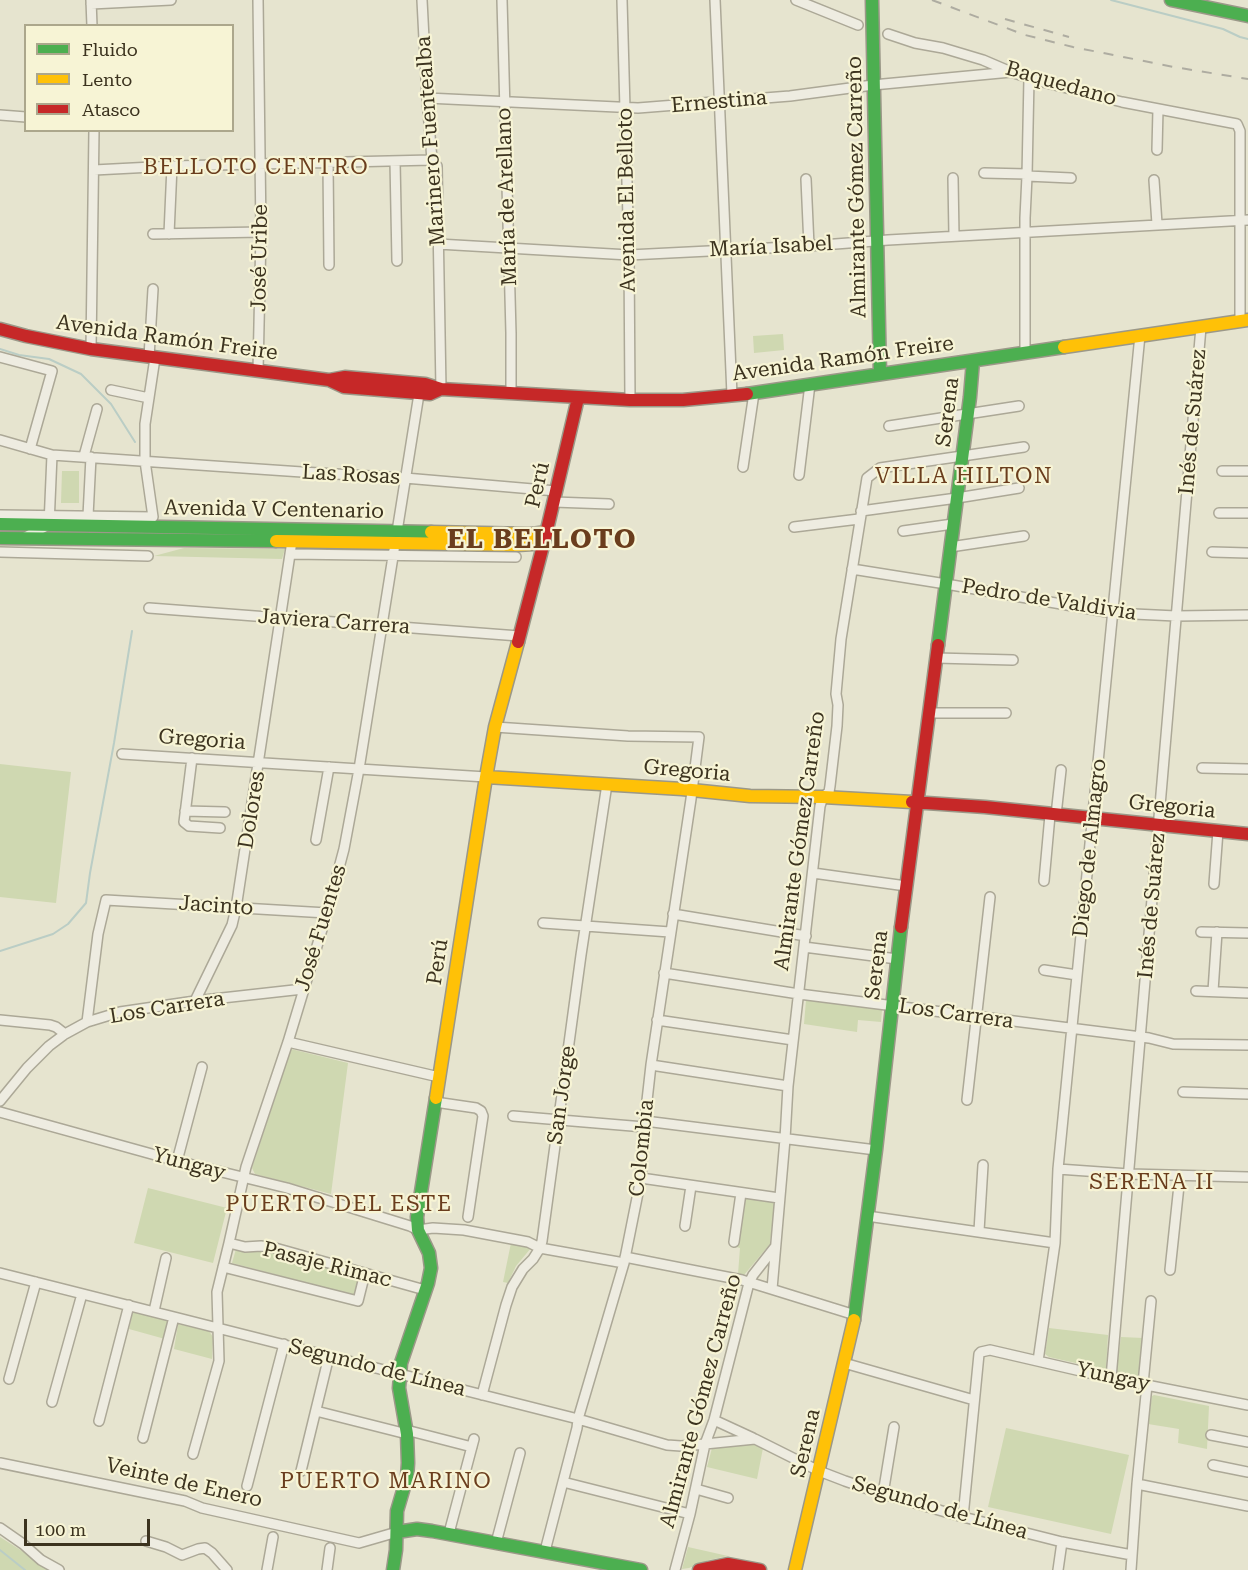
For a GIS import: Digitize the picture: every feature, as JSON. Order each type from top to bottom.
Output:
[{"type":"street","points":[[92,24],[91,2],[170,0]]},
{"type":"street","name":"José Uribe","points":[[258,0],[261,164],[258,372]]},
{"type":"street","name":"Marinero Fuentealba","points":[[422,0],[432,160],[437,166],[437,388]]},
{"type":"street","name":"María de Arellano","points":[[502,0],[511,394]]},
{"type":"street","name":"Avenida El Belloto","points":[[622,0],[629,255],[630,400]]},
{"type":"street","points":[[715,0],[732,395]]},
{"type":"street","points":[[795,0],[858,25]]},
{"type":"street","name":"Almirante Gómez Carreño","points":[[872,0],[880,374]]},
{"type":"street","points":[[1176,0],[1248,16]]},
{"type":"street","name":"Baquedano","points":[[888,34],[973,57],[1029,78],[1122,102],[1237,124],[1240,131],[1244,220]]},
{"type":"street","name":"Ernestina","points":[[427,98],[624,109],[790,96],[873,85],[1011,72]]},
{"type":"street","points":[[1024,352],[1029,78]]},
{"type":"street","points":[[1157,150],[1158,109]]},
{"type":"street","points":[[0,116],[24,117]]},
{"type":"street","points":[[91,349],[94,132]]},
{"type":"street","points":[[395,160],[397,261]]},
{"type":"street","points":[[94,170],[432,160]]},
{"type":"street","points":[[328,163],[329,265]]},
{"type":"street","points":[[169,234],[172,166]]},
{"type":"street","points":[[984,173],[1071,178]]},
{"type":"street","points":[[953,178],[954,236]]},
{"type":"street","points":[[806,179],[809,246]]},
{"type":"street","points":[[1154,180],[1156,224]]},
{"type":"street","points":[[1244,220],[1244,321]]},
{"type":"street","name":"María Isabel","points":[[438,244],[629,255],[1244,220]]},
{"type":"street","points":[[153,234],[261,232]]},
{"type":"street","points":[[0,515],[50,520],[88,516],[153,518],[145,461],[145,424],[152,357],[153,289]]},
{"type":"street","name":"Avenida Ramón Freire","points":[[0,328],[26,336],[91,349],[329,380],[345,377],[418,383],[437,388],[578,398],[683,400],[754,393],[1244,321]]},
{"type":"street","name":"Inés de Suárez","points":[[1111,1378],[1201,327]]},
{"type":"street","name":"Diego de Almagro","points":[[1038,1361],[1055,1243],[1058,1169],[1071,1029],[1140,335]]},
{"type":"street","points":[[0,357],[52,371],[30,449]]},
{"type":"street","name":"Serena","points":[[795,1570],[855,1315],[906,886],[973,361]]},
{"type":"street","name":"Avenida Ramón Freire","points":[[329,380],[344,387],[419,394],[430,394],[437,388]]},
{"type":"street","points":[[799,475],[810,384]]},
{"type":"street","points":[[111,390],[149,398]]},
{"type":"street","points":[[743,467],[754,393]]},
{"type":"street","name":"José Fuentes","points":[[193,1454],[219,1361],[217,1292],[246,1167],[288,1042],[344,849],[419,394]]},
{"type":"street","name":"Perú","points":[[393,1570],[397,1511],[408,1463],[399,1388],[401,1363],[430,1275],[427,1246],[418,1230],[417,1217],[486,777],[495,727],[546,535],[578,398]]},
{"type":"street","points":[[889,426],[1020,406]]},
{"type":"street","points":[[88,516],[88,457],[97,409]]},
{"type":"street","name":"Las Rosas","points":[[0,440],[52,454],[405,478],[609,504]]},
{"type":"street","points":[[962,455],[1024,447]]},
{"type":"street","points":[[50,520],[52,454]]},
{"type":"street","name":"Almirante Gómez Carreño","points":[[772,1289],[788,1086],[820,806],[830,786],[837,726],[836,694],[841,639],[867,478],[880,468],[962,455]]},
{"type":"street","points":[[1222,471],[1248,471]]},
{"type":"street","points":[[794,527],[1019,488]]},
{"type":"street","points":[[1219,513],[1248,513]]},
{"type":"street","points":[[22,538],[50,520]]},
{"type":"street","name":"Avenida V Centenario","points":[[0,524],[50,520],[397,537],[519,551],[546,535]]},
{"type":"street","points":[[903,531],[953,525]]},
{"type":"street","name":"Avenida V Centenario","points":[[0,538],[292,540],[546,535]]},
{"type":"street","points":[[950,547],[1024,536]]},
{"type":"street","name":"Dolores","points":[[195,1001],[232,925],[236,908],[292,540]]},
{"type":"street","points":[[290,554],[393,555],[533,550],[539,562]]},
{"type":"street","points":[[0,552],[148,556]]},
{"type":"street","points":[[1212,552],[1248,553]]},
{"type":"street","name":"Pedro de Valdivia","points":[[852,569],[1113,613],[1176,616],[1248,615]]},
{"type":"street","name":"Javiera Carrera","points":[[149,608],[519,636]]},
{"type":"street","points":[[936,658],[1013,660]]},
{"type":"street","points":[[929,713],[1006,713]]},
{"type":"street","name":"Colombia","points":[[495,727],[628,736],[699,736],[651,1065],[641,1178],[625,1260],[578,1419],[545,1551]]},
{"type":"street","name":"Gregoria","points":[[122,754],[607,784],[750,796],[917,802],[1248,834]]},
{"type":"street","points":[[192,758],[184,822],[189,826],[220,828]]},
{"type":"street","points":[[316,840],[329,767]]},
{"type":"street","points":[[1202,768],[1248,769]]},
{"type":"street","points":[[1044,881],[1061,770]]},
{"type":"street","name":"San Jorge","points":[[482,1395],[512,1287],[540,1248],[607,784]]},
{"type":"street","points":[[185,811],[225,812]]},
{"type":"street","points":[[1214,884],[1218,831]]},
{"type":"street","points":[[813,873],[906,886]]},
{"type":"street","points":[[967,1100],[990,897]]},
{"type":"street","name":"Jacinto","points":[[87,1022],[98,934],[106,900],[327,913]]},
{"type":"street","points":[[673,914],[806,936]]},
{"type":"street","points":[[543,923],[670,932]]},
{"type":"street","points":[[1202,932],[1248,933]]},
{"type":"street","points":[[1213,991],[1216,932]]},
{"type":"street","points":[[804,947],[897,959]]},
{"type":"street","points":[[1044,970],[1077,975]]},
{"type":"street","name":"Los Carrera","points":[[664,973],[799,994],[1140,1037],[1173,1044],[1248,1045]]},
{"type":"street","name":"Los Carrera","points":[[1,1099],[41,1053],[65,1034],[87,1022],[120,1012],[303,989]]},
{"type":"street","points":[[1196,991],[1248,993]]},
{"type":"street","points":[[0,1020],[50,1025],[65,1034]]},
{"type":"street","points":[[657,1020],[793,1040]]},
{"type":"street","points":[[288,1042],[439,1077]]},
{"type":"street","points":[[651,1065],[788,1086]]},
{"type":"street","points":[[177,1161],[202,1067]]},
{"type":"street","points":[[1183,1092],[1248,1094]]},
{"type":"street","points":[[435,1102],[476,1108],[483,1116],[468,1217]]},
{"type":"street","name":"Yungay","points":[[0,1112],[177,1161],[287,1188],[418,1230],[433,1228],[464,1230],[528,1242],[540,1248],[625,1260],[749,1282],[855,1315]]},
{"type":"street","points":[[513,1116],[644,1124],[876,1150]]},
{"type":"street","points":[[979,1231],[983,1164]]},
{"type":"street","points":[[1058,1169],[1248,1178]]},
{"type":"street","points":[[1170,1270],[1180,1176]]},
{"type":"street","points":[[641,1178],[779,1198]]},
{"type":"street","points":[[685,1226],[691,1186]]},
{"type":"street","points":[[734,1242],[741,1193]]},
{"type":"street","points":[[867,1216],[1055,1243]]},
{"type":"street","name":"Pasaje Rimac","points":[[230,1243],[245,1247],[275,1248],[425,1290]]},
{"type":"street","name":"Almirante Gómez Carreño","points":[[675,1570],[705,1444],[714,1420],[749,1282],[775,1247]]},
{"type":"street","points":[[154,1311],[166,1258]]},
{"type":"street","points":[[223,1267],[357,1305],[365,1273]]},
{"type":"street","name":"Segundo de Línea","points":[[1,1274],[400,1373],[578,1419],[667,1445],[681,1446],[755,1439]]},
{"type":"street","points":[[9,1379],[36,1282]]},
{"type":"street","points":[[52,1402],[82,1294]]},
{"type":"street","points":[[1131,1570],[1151,1301]]},
{"type":"street","points":[[99,1421],[129,1305]]},
{"type":"street","points":[[143,1438],[174,1317]]},
{"type":"street","points":[[247,1486],[284,1344]]},
{"type":"street","name":"Yungay","points":[[974,1400],[979,1354],[990,1350],[1111,1378],[1248,1405]]},
{"type":"street","points":[[301,1471],[330,1356]]},
{"type":"street","points":[[844,1364],[974,1400],[963,1517]]},
{"type":"street","points":[[316,1411],[406,1432],[473,1443],[449,1533]]},
{"type":"street","name":"Segundo de Línea","points":[[714,1420],[819,1471],[883,1494],[1062,1542],[1132,1555]]},
{"type":"street","points":[[883,1494],[894,1427]]},
{"type":"street","points":[[1211,1435],[1248,1442]]},
{"type":"street","points":[[496,1543],[520,1453]]},
{"type":"street","name":"Veinte de Enero","points":[[0,1463],[185,1501],[202,1508],[359,1543],[417,1529],[449,1533],[641,1570]]},
{"type":"street","points":[[1213,1466],[1248,1472]]},
{"type":"street","points":[[563,1482],[690,1514]]},
{"type":"street","points":[[1137,1484],[1248,1506]]},
{"type":"street","points":[[696,1489],[728,1498]]},
{"type":"street","points":[[0,1528],[41,1560],[59,1570]]},
{"type":"street","points":[[267,1570],[273,1537]]},
{"type":"street","points":[[146,1541],[182,1555],[205,1548],[227,1570]]},
{"type":"street","points":[[1059,1570],[1062,1542]]},
{"type":"street","points":[[327,1570],[330,1548]]},
{"type":"street","points":[[699,1570],[728,1564],[760,1570]]},
{"type":"green space","points":[[783,334],[784,350],[754,353],[753,336]]},
{"type":"green space","points":[[62,471],[79,471],[79,503],[61,503]]},
{"type":"green space","points":[[184,548],[285,549],[282,559],[154,556]]},
{"type":"green space","points":[[0,764],[71,772],[56,903],[0,897]]},
{"type":"green space","points":[[806,1000],[882,1010],[881,1022],[858,1020],[857,1032],[804,1024]]},
{"type":"green space","points":[[291,1049],[348,1063],[331,1194],[255,1174],[252,1168]]},
{"type":"green space","points":[[148,1188],[227,1208],[213,1263],[134,1243]]},
{"type":"green space","points":[[743,1197],[775,1200],[770,1244],[744,1275],[738,1274],[740,1248],[736,1247]]},
{"type":"green space","points":[[511,1243],[531,1248],[516,1266],[508,1283],[503,1282]]},
{"type":"green space","points":[[236,1249],[264,1250],[360,1276],[357,1294],[353,1295],[232,1263]]},
{"type":"green space","points":[[133,1311],[169,1320],[165,1339],[129,1329]]},
{"type":"green space","points":[[178,1324],[209,1331],[213,1337],[212,1359],[174,1349]]},
{"type":"green space","points":[[1049,1328],[1108,1335],[1106,1370],[1049,1357],[1045,1354]]},
{"type":"green space","points":[[1121,1337],[1143,1338],[1140,1377],[1116,1372]]},
{"type":"green space","points":[[1154,1395],[1209,1406],[1207,1449],[1178,1443],[1179,1429],[1148,1424]]},
{"type":"green space","points":[[1006,1428],[1129,1455],[1111,1534],[988,1507]]},
{"type":"green space","points":[[753,1444],[763,1448],[757,1479],[707,1467],[712,1448]]},
{"type":"green space","points":[[0,1537],[52,1570],[0,1570]]},
{"type":"green space","points":[[688,1547],[728,1556],[682,1569]]},
{"type":"waterway","points":[[1111,0],[1223,29],[1248,39]]},
{"type":"waterway","points":[[0,349],[19,355],[49,359],[81,374],[111,404],[135,442]]},
{"type":"waterway","points":[[0,951],[53,934],[68,924],[86,903],[132,631]]},
{"type":"waterway","points":[[0,1550],[25,1570]]},
{"type":"railway","points":[[932,0],[1025,35],[1174,67],[1248,79]]},
{"type":"railway","points":[[1005,19],[1069,37]]},
{"type":"traffic: fast","points":[[872,0],[880,374]]},
{"type":"traffic: fast","points":[[1171,0],[1248,16]]},
{"type":"traffic: fast","points":[[747,394],[1064,347]]},
{"type":"traffic: fast","points":[[938,645],[973,361]]},
{"type":"traffic: fast","points":[[0,524],[431,532]]},
{"type":"traffic: fast","points":[[0,538],[276,541]]},
{"type":"traffic: fast","points":[[854,1320],[901,927]]},
{"type":"traffic: fast","points":[[393,1570],[397,1511],[407,1477],[408,1463],[407,1434],[399,1388],[401,1363],[431,1268],[429,1253],[418,1230],[417,1217],[436,1098]]},
{"type":"traffic: fast","points":[[397,1532],[417,1529],[432,1531],[641,1570]]},
{"type":"traffic: slow","points":[[1064,347],[1248,320]]},
{"type":"traffic: slow","points":[[431,532],[532,534],[547,532]]},
{"type":"traffic: slow","points":[[276,541],[517,545],[533,544],[545,538]]},
{"type":"traffic: slow","points":[[436,1098],[486,777],[495,727],[518,642]]},
{"type":"traffic: slow","points":[[486,777],[682,789],[750,796],[912,802]]},
{"type":"traffic: slow","points":[[795,1570],[854,1320]]},
{"type":"traffic: jam","points":[[0,329],[91,349],[329,380],[344,387],[430,394],[441,389]]},
{"type":"traffic: jam","points":[[329,380],[345,377],[425,384],[441,389],[630,400],[683,400],[747,394]]},
{"type":"traffic: jam","points":[[518,642],[578,398]]},
{"type":"traffic: jam","points":[[901,927],[938,645]]},
{"type":"traffic: jam","points":[[912,802],[985,807],[1248,834]]},
{"type":"traffic: jam","points":[[699,1570],[728,1564],[760,1570]]},
{"type":"district","name":"BELLOTO CENTRO","points":[[256,168]]},
{"type":"district","name":"VILLA HILTON","points":[[964,477]]},
{"type":"district","name":"EL BELLOTO","points":[[542,540]]},
{"type":"district","name":"SERENA II","points":[[1152,1183]]},
{"type":"district","name":"PUERTO DEL ESTE","points":[[339,1205]]},
{"type":"district","name":"PUERTO MARINO","points":[[386,1482]]}]
